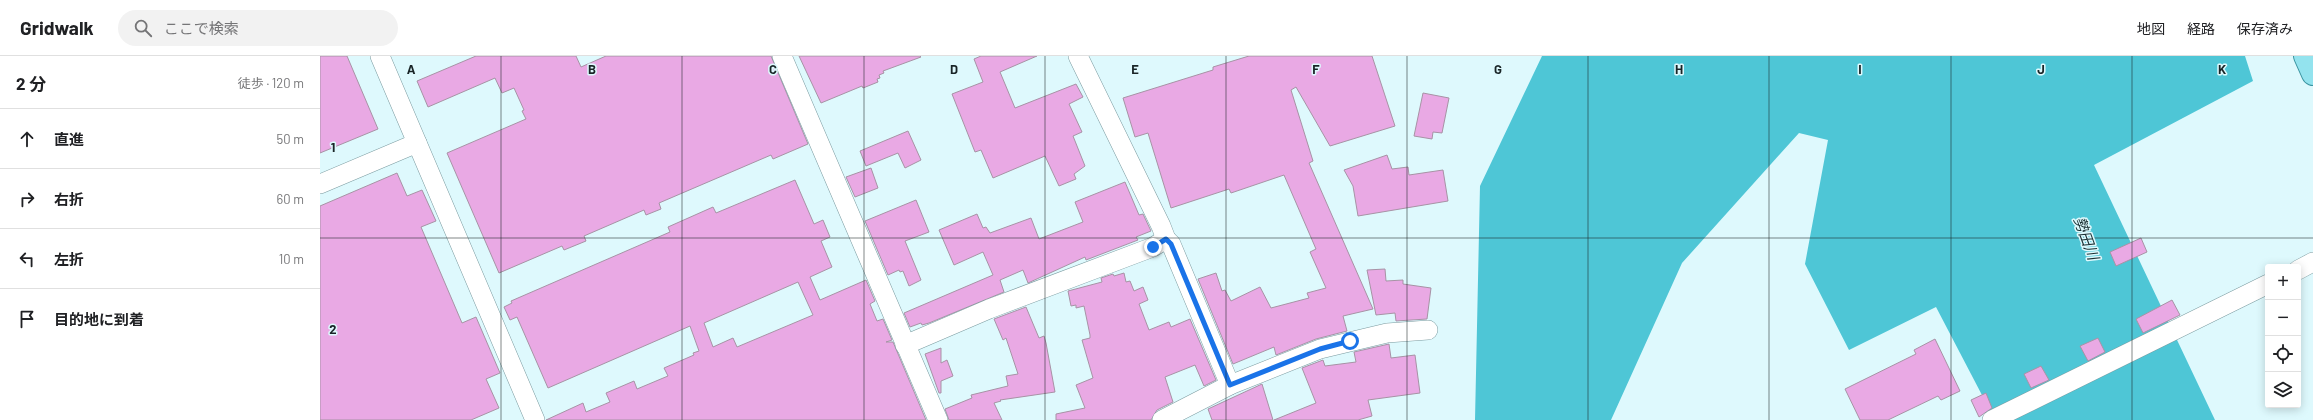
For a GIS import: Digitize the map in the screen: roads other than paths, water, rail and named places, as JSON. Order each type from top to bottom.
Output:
[{"type":"main road","points":[[2306,56],[2313,74]]},
{"type":"street","points":[[380,56],[529,418]]},
{"type":"street","points":[[782,56],[938,420]]},
{"type":"street","points":[[1078,56],[1162,226],[1166,239],[1171,244],[1230,385]]},
{"type":"street","points":[[320,184],[417,143]]},
{"type":"street","points":[[905,345],[989,310],[1153,247],[1166,239]]},
{"type":"street","points":[[2301,268],[2313,262]]},
{"type":"street","points":[[1992,420],[2265,286]]},
{"type":"street","points":[[1171,418],[1230,385],[1320,349],[1387,333],[1428,330]]},
{"type":"water","name":"勢田川","points":[[1542,56],[2245,56],[2253,81],[2094,165],[2215,420],[1995,420],[1936,307],[1849,350],[1805,264],[1828,140],[1799,133],[1682,263],[1611,420],[1475,420],[1480,186]]}]
